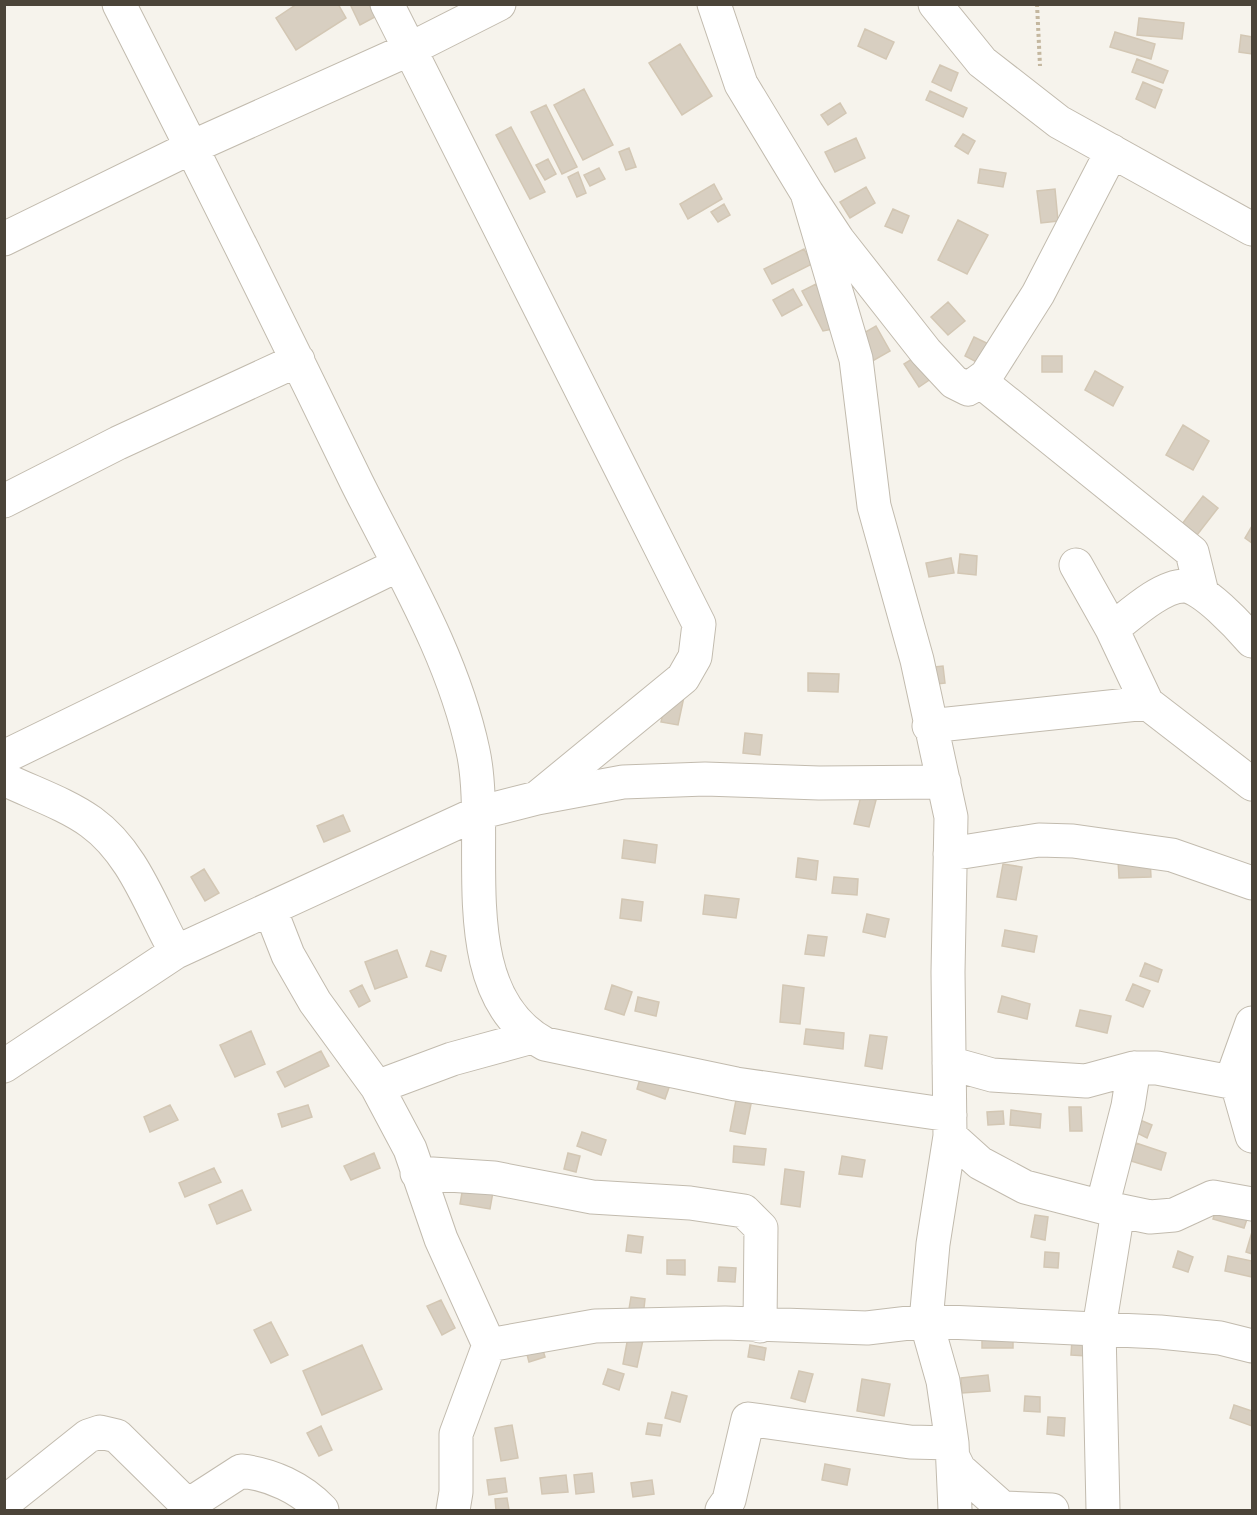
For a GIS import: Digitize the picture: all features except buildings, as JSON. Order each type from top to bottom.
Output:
[{"type":"street","points":[[119,4],[298,360],[454,681],[474,753],[478,813],[478,903],[485,956],[504,1005],[532,1037],[552,1046],[950,1126],[980,1163],[1025,1187],[1110,1209],[1150,1218],[1165,1217],[1190,1210],[1213,1197],[1252,1204]]},
{"type":"street","points":[[387,4],[699,624],[695,657],[683,678],[537,798]]},
{"type":"street","points":[[4,239],[192,147],[410,49],[499,4]]},
{"type":"street","points":[[714,4],[741,84],[838,240],[942,370],[954,382],[968,389],[980,381],[993,367],[1038,294],[1112,151]]},
{"type":"street","points":[[935,4],[982,62],[1059,122],[1252,229]]},
{"type":"street","points":[[807,193],[856,359],[874,506],[917,660],[929,726],[951,817],[950,1126],[934,1233],[926,1321],[943,1381],[953,1451],[955,1510]]},
{"type":"street","points":[[4,501],[118,443],[298,360]]},
{"type":"street","points":[[980,381],[1192,552],[1202,593]]},
{"type":"street","points":[[4,757],[398,565]]},
{"type":"street","points":[[1076,565],[1112,629],[1147,703],[1252,784]]},
{"type":"street","points":[[1112,629],[1158,595],[1184,586],[1202,593],[1252,641]]},
{"type":"street","points":[[929,726],[1147,703]]},
{"type":"street","points":[[4,779],[78,813],[117,845],[176,952]]},
{"type":"street","points":[[4,1066],[176,952],[478,813],[537,798],[623,782],[705,779],[819,783],[944,783]]},
{"type":"street","points":[[950,854],[1039,840],[1073,841],[1172,855],[1252,883]]},
{"type":"street","points":[[270,909],[288,955],[315,1002],[377,1087],[410,1149],[441,1239],[489,1345],[456,1434],[456,1492],[453,1510]]},
{"type":"street","points":[[1252,1023],[1235,1067],[1236,1083],[1252,1137]]},
{"type":"street","points":[[377,1087],[452,1059],[532,1037]]},
{"type":"street","points":[[949,1063],[992,1075],[1086,1081],[1095,1081],[1134,1068],[1157,1068],[1236,1083]]},
{"type":"street","points":[[1103,1510],[1099,1328],[1110,1209],[1134,1068]]},
{"type":"street","points":[[417,1173],[494,1178],[592,1197],[690,1203],[744,1211],[760,1228],[760,1326]]},
{"type":"street","points":[[489,1345],[595,1326],[725,1323],[867,1328],[926,1321],[1099,1328],[1220,1338],[1252,1346]]},
{"type":"street","points":[[722,1510],[729,1500],[748,1419],[910,1442],[953,1451]]},
{"type":"street","points":[[4,1503],[88,1436],[100,1432],[117,1436],[180,1498],[193,1502],[241,1471],[262,1473],[279,1480],[322,1510]]},
{"type":"street","points":[[953,1451],[959,1469],[1004,1509],[1052,1510]]},
{"type":"path","points":[[1037,4],[1039,106]]}]
